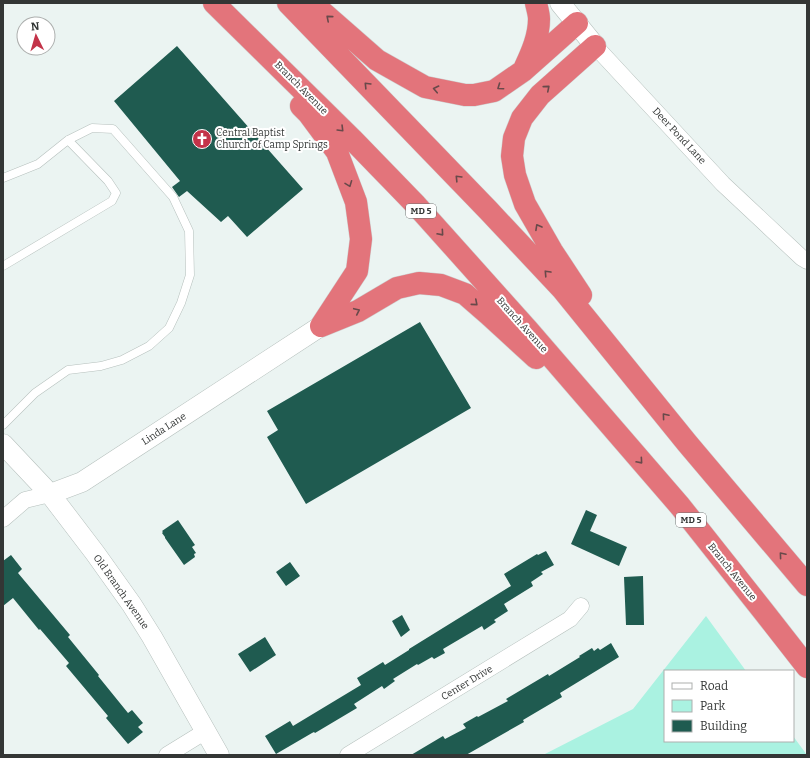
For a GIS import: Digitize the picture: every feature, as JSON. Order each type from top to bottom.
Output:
[{"type":"highway","points":[[202,3],[308,113],[337,152],[356,202],[361,239],[357,271],[321,326]]},
{"type":"highway","name":"Branch Avenue","points":[[214,3],[352,139],[416,205],[528,330],[680,506],[807,667]]},
{"type":"highway","points":[[288,3],[488,210],[557,285],[807,584]]},
{"type":"highway","points":[[312,3],[377,60],[424,87],[474,95],[494,91],[523,71],[578,23]]},
{"type":"highway","points":[[523,71],[532,53],[537,35],[539,18],[536,3]]},
{"type":"highway","points":[[596,46],[540,95],[522,118],[514,138],[512,156],[515,175],[525,204],[552,251],[643,389]]},
{"type":"highway","points":[[321,326],[358,311],[397,288],[419,283],[441,285],[465,294],[615,431]]},
{"type":"highway","points":[[764,612],[807,678]]},
{"type":"street","name":"Deer Pond Lane","points":[[560,3],[596,46],[723,184],[807,261]]},
{"type":"street","name":"Linda Lane","points":[[3,519],[25,500],[50,494],[82,482],[321,326]]},
{"type":"street","name":"Old Branch Avenue","points":[[3,444],[50,494],[132,605],[152,637],[219,755]]},
{"type":"street","name":"Center Drive","points":[[348,755],[570,619],[581,606]]},
{"type":"street","points":[[167,755],[206,731]]},
{"type":"lane","points":[[3,178],[38,164],[68,140],[92,128],[113,130],[173,197],[189,231],[190,275],[181,303],[169,328],[149,346],[122,360],[101,366],[68,370],[35,393],[3,425]]},
{"type":"lane","points":[[3,266],[112,201],[116,193],[108,181],[68,140]]},
{"type":"green space","points":[[706,616],[745,670],[664,670],[664,742],[794,742],[794,737],[807,755],[543,755],[633,709]]},
{"type":"building","name":"Central Baptist Church of Camp Springs","points":[[177,46],[303,189],[247,237],[228,216],[221,222],[187,191],[179,197],[172,187],[180,181],[114,101]]},
{"type":"building","points":[[420,322],[471,408],[306,504],[267,437],[278,430],[267,411]]},
{"type":"building","points":[[586,510],[597,515],[590,531],[627,547],[619,566],[571,544]]},
{"type":"building","points":[[178,520],[195,545],[192,547],[196,553],[194,554],[195,557],[184,565],[162,533],[162,531]]},
{"type":"building","points":[[546,551],[554,565],[541,572],[543,574],[531,582],[533,586],[504,604],[508,611],[494,620],[496,622],[484,630],[482,626],[443,649],[445,653],[434,659],[432,657],[418,665],[417,664],[393,679],[395,681],[384,689],[382,686],[354,704],[357,708],[276,754],[265,736],[290,721],[293,726],[361,685],[357,678],[383,662],[385,665],[511,586],[504,574],[537,554],[538,555]]},
{"type":"building","points":[[11,555],[22,569],[18,573],[70,635],[68,637],[99,675],[98,676],[128,713],[132,710],[143,723],[138,727],[143,732],[128,744],[106,718],[108,716],[66,666],[69,663],[13,598],[3,606],[3,561]]},
{"type":"building","points":[[290,562],[300,576],[286,586],[276,572]]},
{"type":"building","points":[[643,576],[644,625],[626,625],[624,577]]},
{"type":"building","points":[[402,615],[410,630],[401,637],[392,621]]},
{"type":"building","points":[[265,637],[276,655],[250,672],[238,654]]},
{"type":"building","points":[[611,643],[619,657],[560,693],[562,697],[523,720],[524,722],[466,755],[411,755],[443,736],[445,739],[466,728],[463,724],[508,701],[506,699],[548,674],[549,676],[592,648],[594,651],[598,648],[600,650]]},
{"type":"place","name":"Central Baptist Church of Camp Springs","points":[[202,139]]}]
